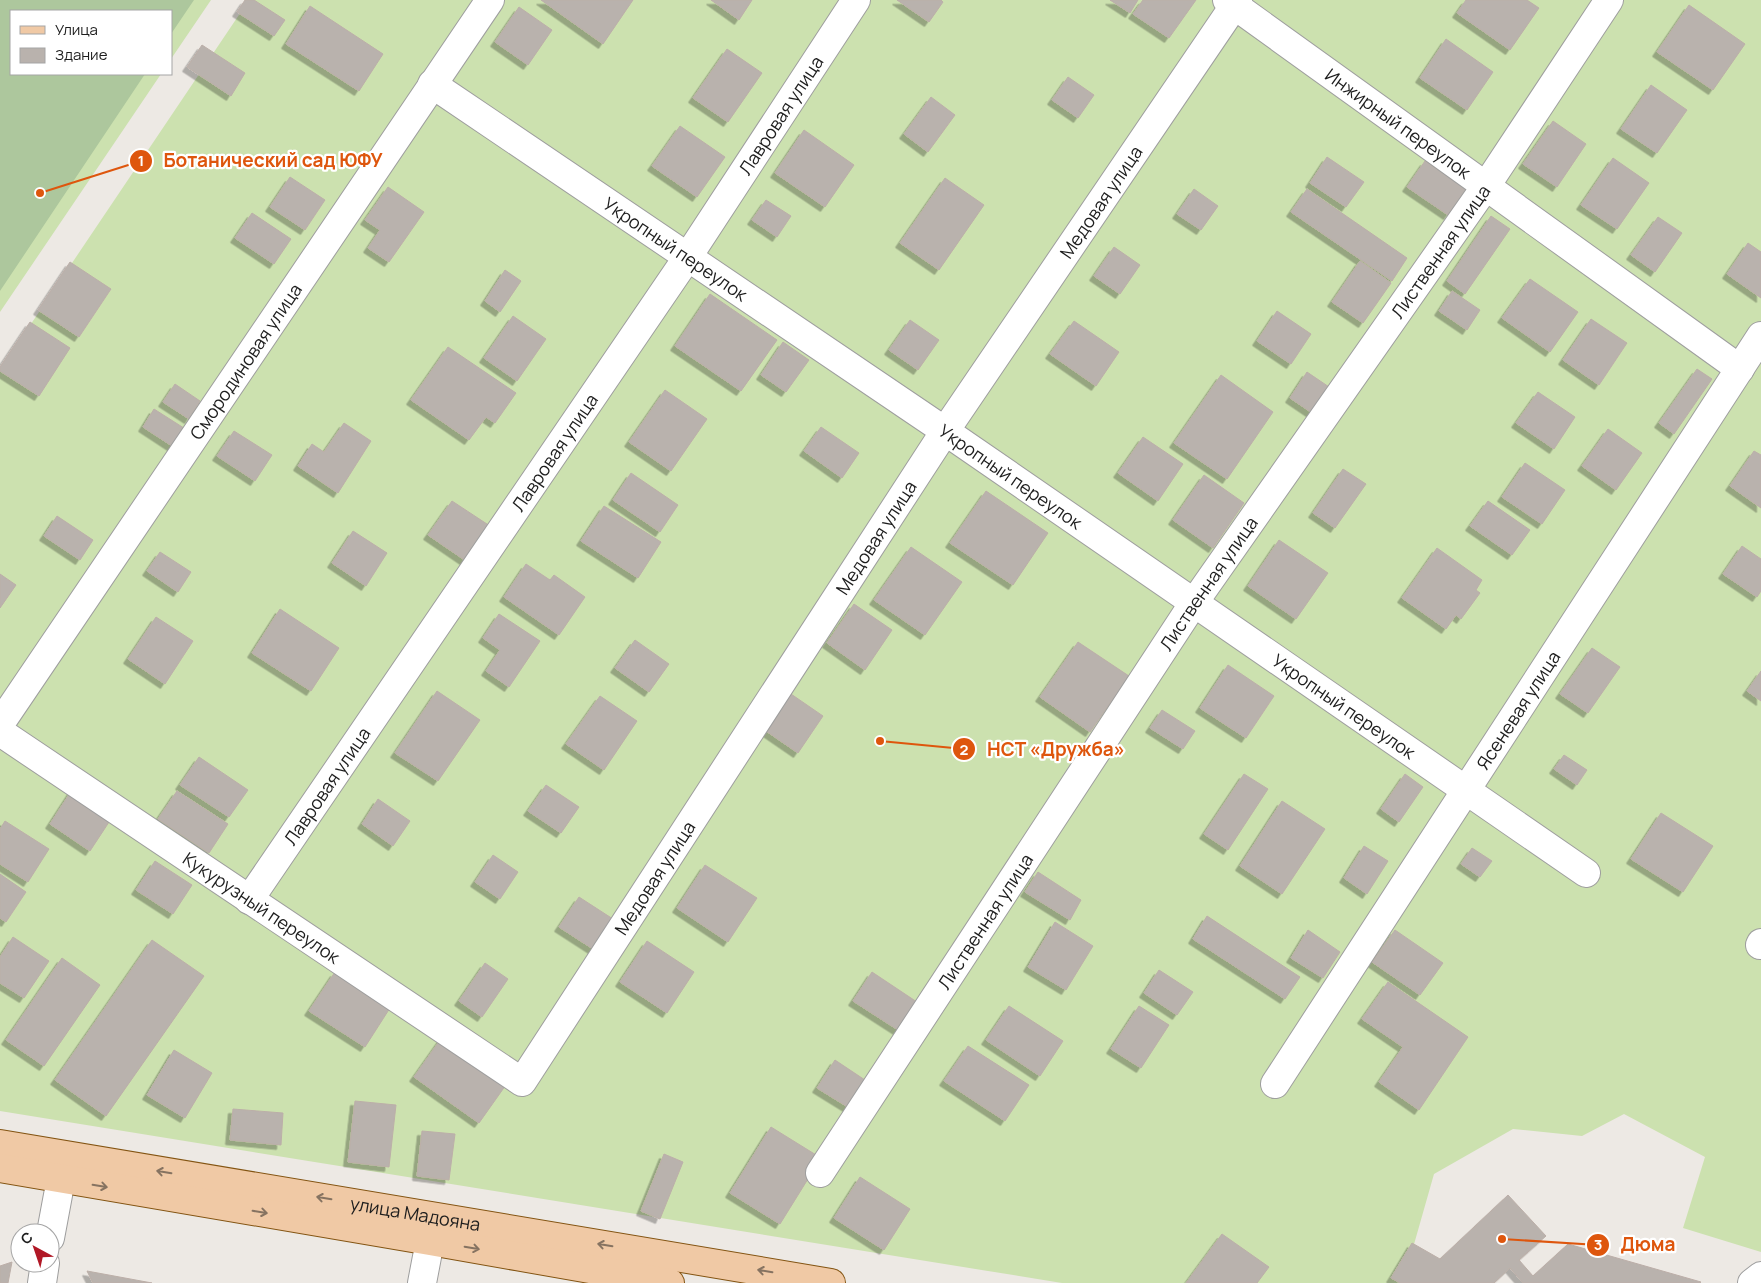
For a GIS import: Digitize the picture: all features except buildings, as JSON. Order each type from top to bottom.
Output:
[{"type":"main road","name":"улица Мадояна","points":[[0,1144],[831,1283]]},
{"type":"main road","name":"улица Мадояна","points":[[0,1168],[670,1283]]},
{"type":"street","name":"Смородиновая улица","points":[[0,724],[490,0]]},
{"type":"street","name":"Лавровая улица","points":[[249,900],[687,258],[856,0]]},
{"type":"street","name":"Лиственная улица","points":[[820,1173],[1193,604],[1486,186],[1609,0]]},
{"type":"street","name":"Инжирный переулок","points":[[1233,2],[1740,368]]},
{"type":"street","name":"Медовая улица","points":[[522,1082],[945,431],[1233,2]]},
{"type":"street","name":"Укропный переулок","points":[[432,84],[945,431],[1193,604],[1586,873]]},
{"type":"street","name":"Ясеневая улица","points":[[1275,1084],[1761,336]]},
{"type":"street","name":"Кукурузный переулок","points":[[0,732],[522,1082]]},
{"type":"street","points":[[53,1223],[61,1179]]},
{"type":"street","points":[[422,1283],[430,1241]]},
{"type":"street","points":[[1752,1283],[1761,1276]]},
{"type":"green space","points":[[0,0],[211,0],[172,58],[172,10],[10,10],[10,75],[160,75],[0,312]]},
{"type":"green space","points":[[0,0],[194,0],[172,33],[172,10],[10,10],[10,75],[144,75],[0,291]]},
{"type":"green space","points":[[249,0],[1761,0],[1761,1252],[1683,1228],[1705,1157],[1624,1114],[1582,1136],[1513,1129],[1434,1174],[1403,1283],[1062,1283],[0,1111],[0,370]]},
{"type":"place","name":"Ботанический сад ЮФУ","points":[[40,193]]},
{"type":"place","name":"НСТ «Дружба»","points":[[880,741]]},
{"type":"place","name":"Дюма","points":[[1502,1239]]}]
